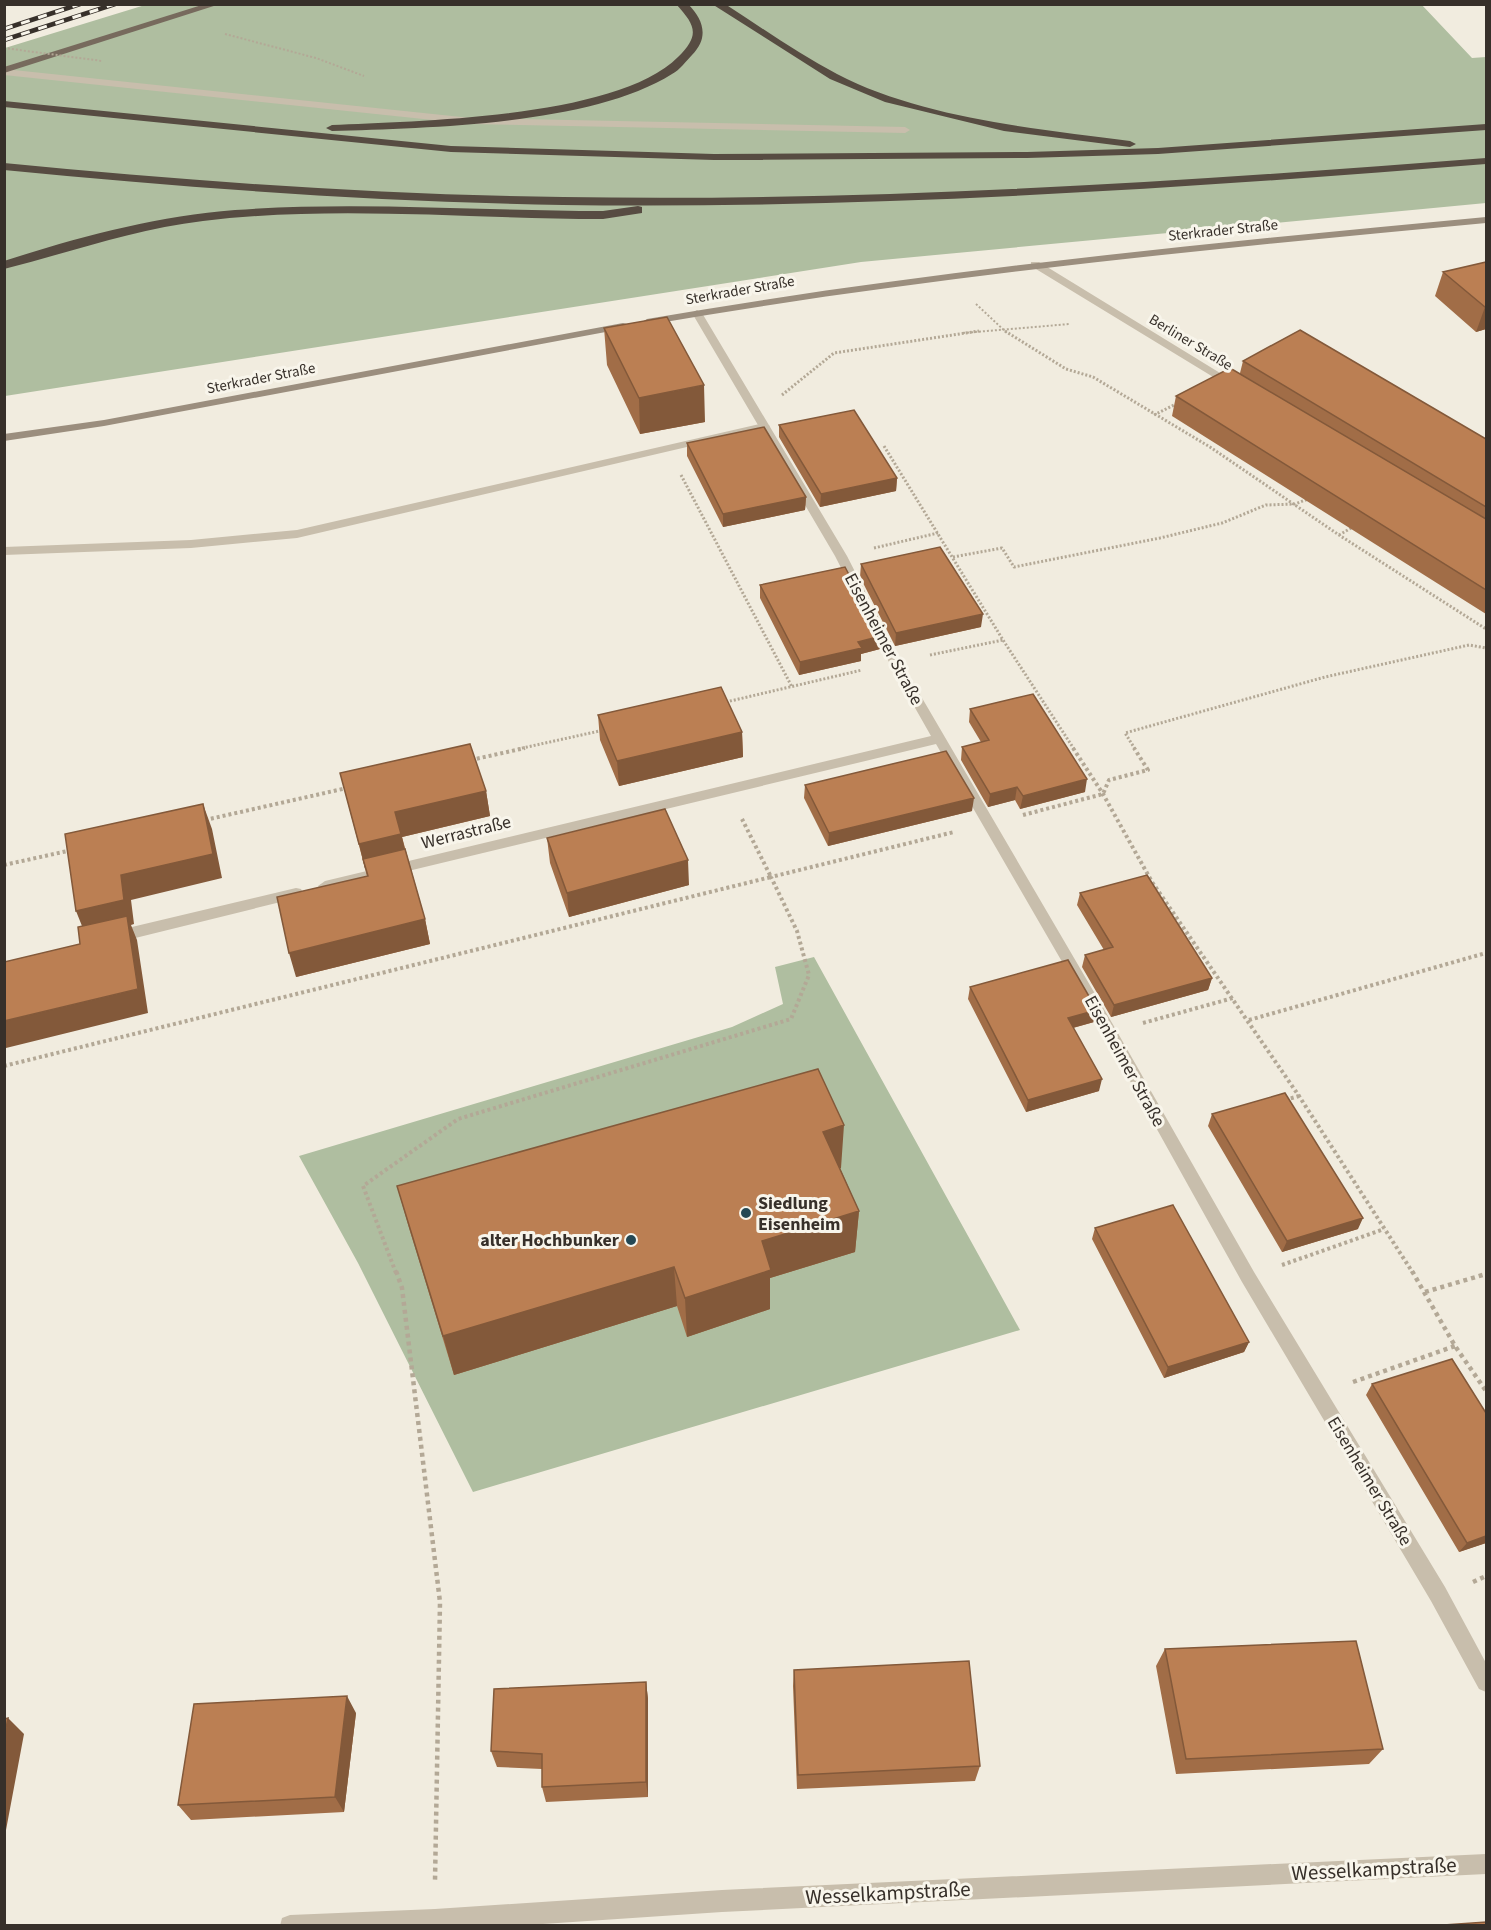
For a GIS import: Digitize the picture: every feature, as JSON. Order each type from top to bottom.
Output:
[{"type":"highway","points":[[256,131],[471,121],[584,102],[620,93],[659,78],[680,64],[697,41],[698,24],[681,4]]},
{"type":"highway","points":[[717,4],[834,77],[890,100],[1004,128],[1107,139],[1158,151]]},
{"type":"highway","points":[[4,104],[451,149],[714,157],[850,157],[1158,151],[1486,127]]},
{"type":"highway","points":[[4,166],[165,182],[324,192],[562,201],[693,201],[905,196],[1139,186],[1486,161]]},
{"type":"highway","points":[[4,265],[121,232],[215,217],[266,212],[603,215],[693,201]]},
{"type":"main road","points":[[4,71],[216,4]]},
{"type":"street","points":[[4,71],[471,121],[715,128],[905,130]]},
{"type":"street","name":"Sterkrader Straße","points":[[4,438],[116,421],[698,313],[950,275],[1035,264],[1486,220]]},
{"type":"street","name":"Berliner Straße","points":[[1035,264],[1241,390]]},
{"type":"street","name":"Eisenheimer Straße","points":[[698,313],[841,556],[895,663],[938,739],[1110,1032],[1248,1277],[1438,1594],[1486,1682]]},
{"type":"street","points":[[4,551],[191,544],[297,534],[764,426]]},
{"type":"street","name":"Werrastraße","points":[[98,941],[938,739]]},
{"type":"street","name":"Wesselkampstraße","points":[[290,1926],[435,1920],[722,1901],[1486,1864]]},
{"type":"path","points":[[4,48],[102,61]]},
{"type":"path","points":[[950,275],[1003,330],[1066,369],[1093,377],[1210,447],[1339,535],[1486,629]]},
{"type":"path","points":[[758,414],[834,353],[967,332],[1123,318]]},
{"type":"path","points":[[1210,447],[1220,442]]},
{"type":"path","points":[[884,446],[1003,640],[1103,794],[1152,882],[1249,1020],[1299,1096],[1425,1292],[1455,1346],[1486,1391]]},
{"type":"path","points":[[667,449],[792,687]]},
{"type":"path","points":[[953,557],[1002,548],[1014,567],[1160,538],[1222,523],[1266,505],[1295,504],[1316,495]]},
{"type":"path","points":[[1339,535],[1359,523]]},
{"type":"path","points":[[841,556],[938,533]]},
{"type":"path","points":[[723,703],[1003,640]]},
{"type":"path","points":[[1103,794],[1109,780],[1148,770],[1125,733],[1325,677],[1468,645],[1486,648]]},
{"type":"path","points":[[468,760],[607,729]]},
{"type":"path","points":[[201,821],[352,787]]},
{"type":"path","points":[[435,1920],[440,1602],[402,1288],[363,1186],[458,1119],[791,1018],[809,975],[797,931],[726,789]]},
{"type":"path","points":[[4,1066],[1103,794]]},
{"type":"path","points":[[4,865],[74,850]]},
{"type":"path","points":[[1141,885],[1152,882]]},
{"type":"path","points":[[1249,1020],[1486,953]]},
{"type":"path","points":[[1110,1032],[1233,998]]},
{"type":"path","points":[[1277,1103],[1299,1096]]},
{"type":"path","points":[[1248,1277],[1384,1229]]},
{"type":"path","points":[[1425,1292],[1486,1274]]},
{"type":"path","points":[[1318,1394],[1455,1346]]},
{"type":"green space","points":[[1421,4],[1472,58],[1486,57],[1486,203],[861,262],[5,396],[5,48],[145,5]]},
{"type":"green space","points":[[814,957],[1020,1330],[473,1492],[358,1263],[299,1156],[732,1027],[783,1004],[775,967]]},
{"type":"building","points":[[1486,262],[1486,306],[1485,307],[1443,272]]},
{"type":"building","points":[[667,317],[704,385],[639,398],[604,328]]},
{"type":"building","points":[[1300,330],[1486,439],[1486,507],[1243,361]]},
{"type":"building","points":[[1230,368],[1486,519],[1486,590],[1176,396]]},
{"type":"building","points":[[854,410],[897,478],[821,494],[779,425]]},
{"type":"building","points":[[764,427],[806,497],[723,514],[687,443]]},
{"type":"building","points":[[940,547],[983,614],[896,633],[861,564]]},
{"type":"building","points":[[845,567],[881,636],[858,642],[862,648],[800,662],[760,585]]},
{"type":"building","points":[[721,687],[742,732],[617,761],[598,715]]},
{"type":"building","points":[[1033,694],[1087,779],[1023,796],[1017,787],[990,794],[962,747],[989,740],[970,709]]},
{"type":"building","points":[[470,744],[486,791],[395,812],[401,834],[359,844],[340,773]]},
{"type":"building","points":[[946,751],[974,798],[829,833],[805,785]]},
{"type":"building","points":[[203,804],[213,854],[121,875],[124,900],[76,911],[65,834]]},
{"type":"building","points":[[665,809],[688,860],[567,893],[547,838]]},
{"type":"building","points":[[405,849],[425,919],[289,953],[277,897],[368,876],[363,859]]},
{"type":"building","points":[[1147,875],[1212,978],[1114,1005],[1085,955],[1113,947],[1080,893]]},
{"type":"building","points":[[127,916],[138,989],[4,1021],[4,962],[80,944],[78,927]]},
{"type":"building","points":[[1068,960],[1097,1010],[1068,1018],[1102,1079],[1028,1100],[970,987]]},
{"type":"building","name":"alter Hochbunker","points":[[818,1069],[844,1125],[823,1132],[859,1211],[762,1241],[771,1270],[685,1298],[674,1267],[443,1336],[397,1186]]},
{"type":"building","points":[[1285,1093],[1363,1218],[1287,1241],[1212,1114]]},
{"type":"building","points":[[1173,1205],[1249,1342],[1168,1367],[1095,1228]]},
{"type":"building","points":[[1452,1359],[1486,1413],[1486,1536],[1467,1543],[1372,1384]]},
{"type":"building","points":[[1356,1641],[1383,1749],[1186,1759],[1165,1649]]},
{"type":"building","points":[[969,1661],[980,1766],[798,1775],[794,1670]]},
{"type":"building","points":[[646,1682],[646,1782],[542,1787],[542,1754],[491,1751],[494,1689]]},
{"type":"building","points":[[347,1696],[335,1797],[178,1805],[194,1704]]},
{"type":"building","points":[[8,1718],[4,1738],[4,1719]]},
{"type":"building","points":[[1486,1922],[1486,1926],[1429,1926]]},
{"type":"railway","points":[[4,29],[80,4]]},
{"type":"railway","points":[[4,40],[115,4]]},
{"type":"place","name":"Siedlung Eisenheim","points":[[746,1213]]},
{"type":"place","name":"alter Hochbunker","points":[[631,1240]]}]
